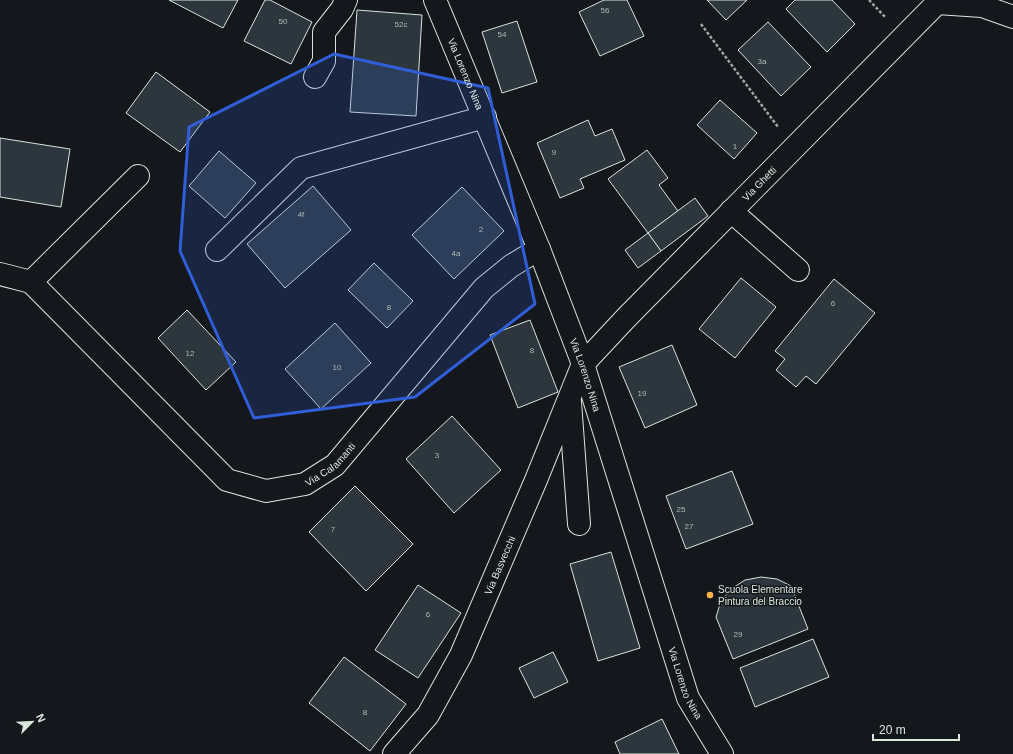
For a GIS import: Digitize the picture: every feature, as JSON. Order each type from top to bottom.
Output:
[{"type":"street","points":[[315,77],[324,61],[324,32],[342,9],[346,0]]},
{"type":"street","name":"Via Lorenzo Nina","points":[[436,0],[539,249],[583,364],[688,698],[722,754]]},
{"type":"street","name":"Via Ghetti","points":[[583,364],[632,312],[939,2],[982,6],[1013,17]]},
{"type":"street","points":[[217,250],[301,168],[485,117]]},
{"type":"street","points":[[0,274],[31,282],[138,176]]},
{"type":"street","points":[[731,212],[798,270]]},
{"type":"street","name":"Via Calamanti","points":[[31,282],[227,480],[266,491],[305,484],[335,465],[484,288],[511,266],[539,249]]},
{"type":"street","name":"Via Basvecchi","points":[[394,754],[428,715],[461,654],[536,480],[583,364]]},
{"type":"street","points":[[570,397],[580,524]]},
{"type":"path","points":[[701,24],[794,148]]},
{"type":"highlighted area","points":[[334,54],[488,88],[535,304],[415,397],[254,418],[180,251],[189,127]]},
{"type":"building","points":[[169,0],[238,0],[223,28]]},
{"type":"building","points":[[265,0],[270,0],[312,22],[291,64],[244,41]]},
{"type":"building","points":[[604,0],[627,0],[644,36],[600,56],[579,12]]},
{"type":"building","points":[[707,0],[747,0],[726,20]]},
{"type":"building","points":[[795,0],[832,0],[855,24],[827,52],[786,9]]},
{"type":"building","points":[[357,10],[422,15],[416,116],[350,112]]},
{"type":"building","points":[[517,21],[537,82],[502,93],[482,32]]},
{"type":"building","points":[[768,22],[811,67],[781,96],[738,50]]},
{"type":"building","points":[[156,72],[210,112],[180,152],[126,113]]},
{"type":"building","points":[[720,100],[757,133],[734,159],[697,125]]},
{"type":"building","points":[[588,120],[595,136],[612,129],[625,160],[580,179],[584,188],[560,198],[537,143]]},
{"type":"building","points":[[0,138],[70,149],[61,207],[0,197]]},
{"type":"building","points":[[647,150],[668,178],[659,185],[678,211],[648,233],[608,179]]},
{"type":"building","points":[[219,151],[256,183],[225,218],[189,186]]},
{"type":"building","points":[[313,186],[351,230],[285,288],[247,244]]},
{"type":"building","points":[[462,187],[504,231],[454,279],[412,235]]},
{"type":"building","points":[[695,198],[708,216],[661,251],[648,233]]},
{"type":"building","points":[[648,233],[661,251],[638,268],[625,250]]},
{"type":"building","points":[[374,263],[413,301],[387,328],[348,290]]},
{"type":"building","points":[[741,278],[776,307],[735,358],[699,329]]},
{"type":"building","points":[[834,279],[875,313],[816,384],[806,376],[796,387],[776,370],[785,359],[775,351]]},
{"type":"building","points":[[187,310],[236,362],[206,390],[158,338]]},
{"type":"building","points":[[530,320],[558,392],[518,408],[490,335]]},
{"type":"building","points":[[335,323],[371,363],[321,409],[285,369]]},
{"type":"building","points":[[672,345],[697,405],[645,428],[619,367]]},
{"type":"building","points":[[452,416],[501,470],[454,513],[406,459]]},
{"type":"building","points":[[732,471],[753,524],[686,549],[666,496]]},
{"type":"building","points":[[355,486],[413,544],[366,591],[309,532]]},
{"type":"building","points":[[611,552],[640,648],[598,661],[570,564]]},
{"type":"building","points":[[761,577],[777,579],[791,586],[808,629],[733,659],[716,617],[721,601],[731,589],[745,580]]},
{"type":"building","points":[[418,585],[461,613],[418,678],[375,650]]},
{"type":"building","points":[[813,639],[829,677],[755,707],[740,668]]},
{"type":"building","points":[[553,652],[568,682],[534,698],[519,668]]},
{"type":"building","points":[[344,657],[406,704],[370,751],[309,703]]},
{"type":"building","points":[[662,719],[679,754],[620,754],[615,742]]},
{"type":"place","name":"Scuola Elementare Pintura del Braccio","points":[[710,595]]}]
